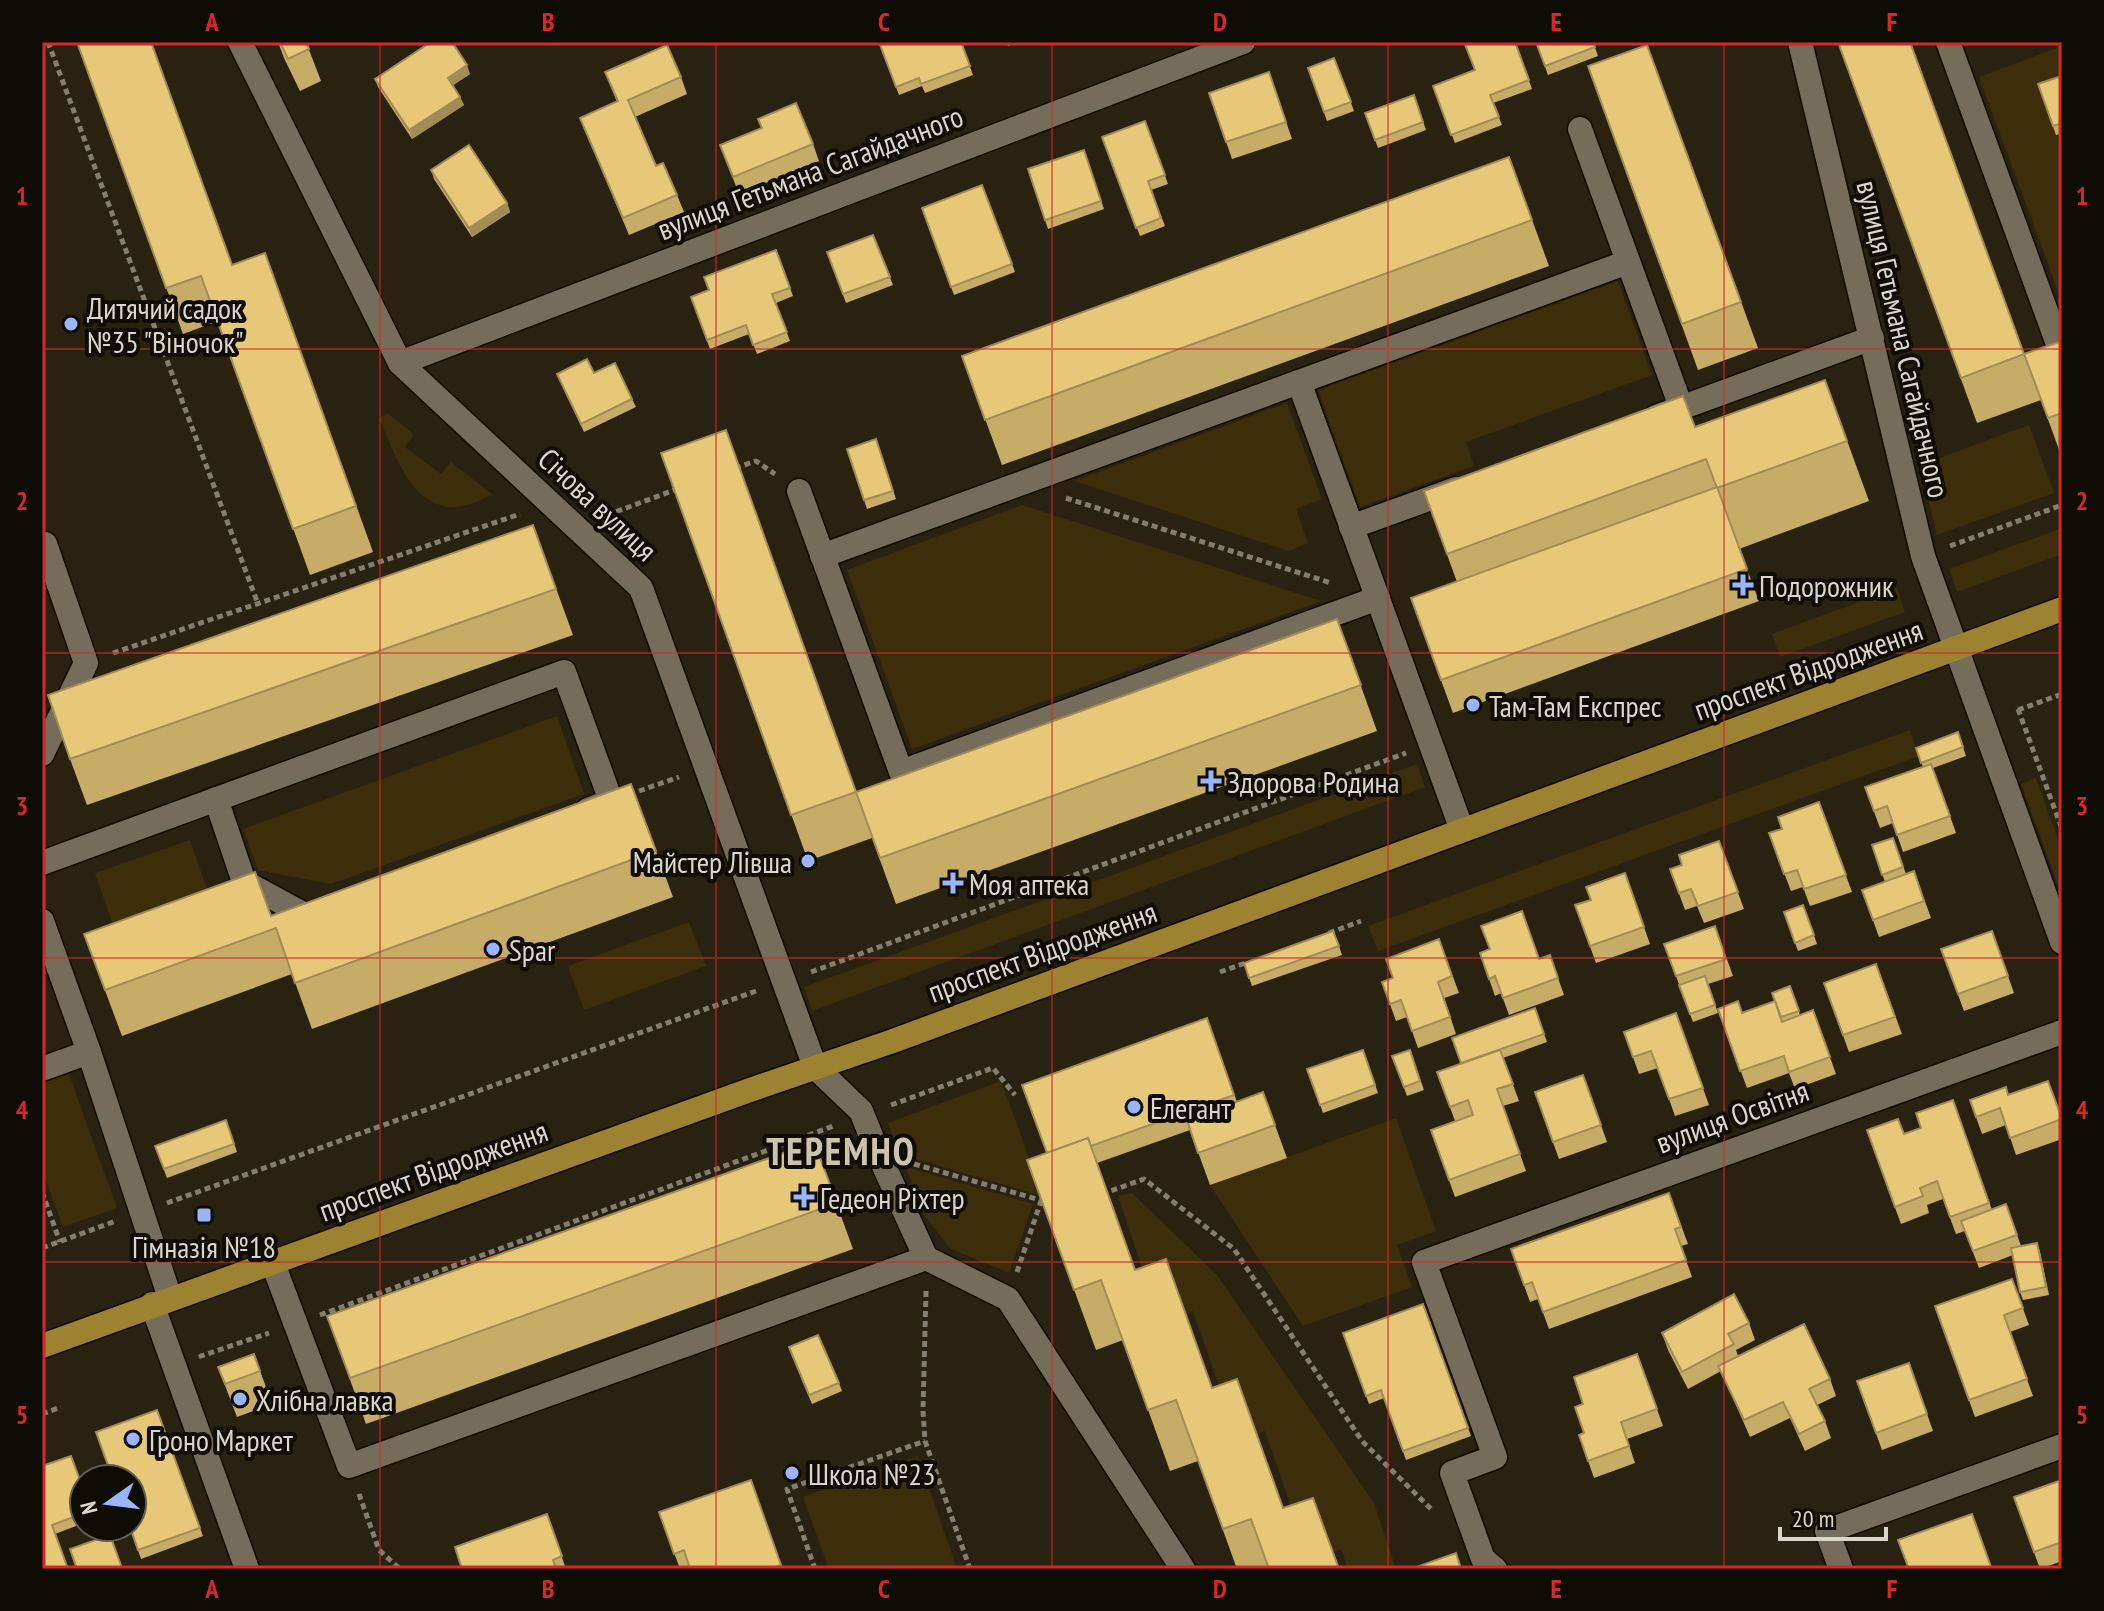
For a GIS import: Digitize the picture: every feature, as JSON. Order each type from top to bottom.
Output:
[{"type":"main road","name":"проспект Відродження","points":[[42,1346],[272,1261],[893,1041],[2062,609]]},
{"type":"street","name":"Січова вулиця","points":[[240,42],[400,363],[641,588],[815,1067]]},
{"type":"street","name":"вулиця Гетьмана Сагайдачного","points":[[400,363],[1243,42]]},
{"type":"street","name":"вулиця Гетьмана Сагайдачного","points":[[1800,42],[1923,556],[2062,942]]},
{"type":"street","points":[[1948,42],[2062,355]]},
{"type":"street","points":[[1580,129],[1681,407]]},
{"type":"street","points":[[822,556],[1628,262]]},
{"type":"street","points":[[1636,424],[1872,338]]},
{"type":"street","points":[[1299,382],[1462,830]]},
{"type":"street","points":[[1351,527],[1471,484]]},
{"type":"street","points":[[799,491],[901,772],[1378,598]]},
{"type":"street","points":[[42,754],[86,663],[45,544]]},
{"type":"street","points":[[42,863],[564,672],[611,801],[568,818]]},
{"type":"street","points":[[216,799],[244,882],[307,916],[350,900]]},
{"type":"street","points":[[42,921],[141,1212],[161,1301],[247,1569]]},
{"type":"street","name":"вулиця Освітня","points":[[1495,1569],[1483,1559],[1452,1473],[1495,1457],[1424,1262],[2062,1032]]},
{"type":"street","points":[[42,1069],[89,1052]]},
{"type":"street","points":[[815,1067],[861,1111],[926,1258],[1008,1299],[1183,1569]]},
{"type":"street","points":[[272,1261],[349,1466],[926,1258]]},
{"type":"street","points":[[1841,1569],[1827,1531],[2062,1446]]},
{"type":"path","points":[[48,42],[258,604]]},
{"type":"path","points":[[726,472],[756,461],[799,491]]},
{"type":"path","points":[[1020,483],[1378,598]]},
{"type":"path","points":[[577,526],[681,488]]},
{"type":"path","points":[[86,663],[551,503]]},
{"type":"path","points":[[1923,556],[2062,505]]},
{"type":"path","points":[[1983,722],[2062,694]]},
{"type":"path","points":[[2018,709],[2062,829]]},
{"type":"path","points":[[42,1248],[1430,744]]},
{"type":"path","points":[[611,801],[706,767]]},
{"type":"path","points":[[1317,937],[1361,921]]},
{"type":"path","points":[[1220,972],[1260,958]]},
{"type":"path","points":[[207,1370],[201,1356],[993,1068],[1015,1095]]},
{"type":"path","points":[[878,1153],[1055,1205]]},
{"type":"path","points":[[1090,1198],[1144,1179],[1234,1249],[1362,1441],[1439,1516]]},
{"type":"path","points":[[42,1192],[60,1242]]},
{"type":"path","points":[[1008,1299],[1041,1201]]},
{"type":"path","points":[[926,1258],[925,1441],[970,1569]]},
{"type":"path","points":[[42,1414],[61,1407]]},
{"type":"path","points":[[815,1569],[787,1489],[925,1441]]},
{"type":"path","points":[[349,1466],[379,1550],[400,1569]]},
{"type":"shaded area","points":[[2062,46],[2062,302],[1979,77]]},
{"type":"shaded area","points":[[1618,281],[1652,375],[1466,442],[1474,466],[1360,507],[1318,390]]},
{"type":"shaded area","points":[[1287,403],[1322,499],[1296,509],[1308,543],[1289,551],[1074,481]]},
{"type":"shaded area","points":[[387,413],[414,434],[405,447],[441,474],[451,462],[493,495],[457,507],[427,499],[416,489],[398,462],[379,418]]},
{"type":"shaded area","points":[[2029,425],[2054,493],[1937,535],[1920,465]]},
{"type":"shaded area","points":[[1022,505],[1321,601],[912,749],[847,570]]},
{"type":"shaded area","points":[[2062,528],[2062,554],[1957,592],[1949,569]]},
{"type":"shaded area","points":[[1897,588],[1905,612],[1780,657],[1772,634]]},
{"type":"shaded area","points":[[557,716],[584,794],[331,884],[258,870],[243,829]]},
{"type":"shaded area","points":[[1910,730],[1919,756],[1378,951],[1368,926]]},
{"type":"shaded area","points":[[1417,764],[1425,787],[812,1011],[804,987]]},
{"type":"shaded area","points":[[2036,778],[2062,851],[2062,896],[2021,784]]},
{"type":"shaded area","points":[[190,840],[209,895],[114,928],[95,873]]},
{"type":"shaded area","points":[[689,922],[706,966],[584,1010],[568,966]]},
{"type":"shaded area","points":[[67,1069],[117,1208],[63,1227],[42,1170],[42,1078]]},
{"type":"shaded area","points":[[1001,1081],[1043,1196],[898,1154],[888,1123]]},
{"type":"shaded area","points":[[1396,1118],[1436,1231],[1397,1245],[1412,1287],[1303,1326],[1210,1185]]},
{"type":"shaded area","points":[[906,1167],[1033,1204],[1009,1273],[951,1249],[923,1214]]},
{"type":"shaded area","points":[[1132,1193],[1217,1275],[1374,1503],[1396,1569],[1348,1569],[1341,1549],[1309,1560],[1265,1431],[1237,1439],[1193,1311],[1160,1322],[1118,1196]]},
{"type":"shaded area","points":[[918,1456],[957,1569],[829,1569],[803,1497]]},
{"type":"building","points":[[77,42],[151,42],[232,265],[265,253],[356,506],[293,529],[201,276],[166,288]]},
{"type":"building","points":[[280,42],[306,42],[309,49],[288,59]]},
{"type":"building","points":[[431,42],[452,42],[467,65],[448,78],[460,97],[409,130],[375,79]]},
{"type":"building","points":[[879,42],[961,42],[970,66],[921,84],[919,78],[896,87]]},
{"type":"building","points":[[1464,42],[1515,42],[1529,80],[1490,95],[1499,117],[1451,135],[1433,86],[1475,70]]},
{"type":"building","points":[[1536,42],[1593,42],[1595,47],[1545,66]]},
{"type":"building","points":[[1838,42],[1910,42],[2024,354],[1961,378]]},
{"type":"building","points":[[667,45],[681,77],[628,100],[656,166],[663,163],[677,195],[623,218],[580,118],[618,101],[605,72]]},
{"type":"building","points":[[1647,45],[1741,302],[1682,324],[1588,66]]},
{"type":"building","points":[[1334,58],[1351,102],[1324,112],[1308,68]]},
{"type":"building","points":[[1269,72],[1286,122],[1226,142],[1209,93]]},
{"type":"building","points":[[2062,76],[2062,123],[2053,126],[2038,84]]},
{"type":"building","points":[[1414,95],[1423,122],[1375,140],[1365,113]]},
{"type":"building","points":[[796,103],[813,144],[733,177],[720,145],[762,128],[758,119]]},
{"type":"building","points":[[1145,121],[1165,175],[1148,181],[1161,218],[1136,228],[1102,137]]},
{"type":"building","points":[[469,145],[507,203],[469,228],[431,170]]},
{"type":"building","points":[[1084,150],[1101,201],[1045,220],[1028,169]]},
{"type":"building","points":[[1509,157],[1532,220],[985,420],[962,356]]},
{"type":"building","points":[[982,185],[1012,264],[951,287],[922,208]]},
{"type":"building","points":[[873,235],[890,277],[843,294],[827,252]]},
{"type":"building","points":[[776,250],[790,288],[772,294],[787,332],[753,345],[746,325],[707,340],[691,297],[709,290],[704,277]]},
{"type":"building","points":[[2062,341],[2062,413],[2048,418],[2024,354]]},
{"type":"building","points":[[587,359],[594,373],[615,363],[632,399],[581,424],[557,374]]},
{"type":"building","points":[[1825,380],[1847,441],[1717,488],[1706,459],[1447,554],[1424,491],[1683,396],[1695,427]]},
{"type":"building","points":[[726,430],[856,792],[791,815],[661,453]]},
{"type":"building","points":[[876,439],[893,491],[864,500],[847,449]]},
{"type":"building","points":[[1717,487],[1747,569],[1441,680],[1411,598]]},
{"type":"building","points":[[533,525],[556,589],[70,759],[48,695]]},
{"type":"building","points":[[1337,619],[1361,685],[880,858],[856,792]]},
{"type":"building","points":[[1958,732],[1963,747],[1921,763],[1916,748]]},
{"type":"building","points":[[1931,764],[1950,816],[1897,835],[1887,806],[1874,811],[1865,787]]},
{"type":"building","points":[[631,784],[656,851],[295,983],[276,928],[105,990],[84,934],[255,872],[271,916]]},
{"type":"building","points":[[1819,802],[1846,875],[1804,889],[1797,870],[1784,874],[1769,833],[1782,829],[1778,817]]},
{"type":"building","points":[[1893,838],[1903,867],[1882,875],[1872,845]]},
{"type":"building","points":[[1719,841],[1738,892],[1698,906],[1691,889],[1679,893],[1670,869],[1682,865],[1679,855]]},
{"type":"building","points":[[1914,871],[1924,901],[1873,920],[1862,890]]},
{"type":"building","points":[[1625,873],[1644,927],[1590,946],[1575,905],[1591,900],[1586,887]]},
{"type":"building","points":[[1803,905],[1814,935],[1795,943],[1784,912]]},
{"type":"building","points":[[1522,911],[1539,959],[1550,955],[1558,978],[1503,998],[1495,976],[1489,979],[1480,953],[1490,949],[1481,926]]},
{"type":"building","points":[[1715,926],[1726,959],[1676,976],[1664,944]]},
{"type":"building","points":[[1333,931],[1339,946],[1249,978],[1244,963]]},
{"type":"building","points":[[1992,931],[2008,976],[1958,994],[1941,949]]},
{"type":"building","points":[[1439,939],[1452,976],[1438,982],[1450,1017],[1412,1031],[1401,1000],[1390,1004],[1382,982],[1393,978],[1386,959]]},
{"type":"building","points":[[1876,964],[1895,1017],[1843,1035],[1824,983]]},
{"type":"building","points":[[1705,976],[1715,1005],[1690,1014],[1679,985]]},
{"type":"building","points":[[1790,986],[1799,1011],[1781,1017],[1772,993]]},
{"type":"building","points":[[1738,1001],[1742,1013],[1775,1001],[1782,1022],[1813,1010],[1830,1057],[1789,1072],[1784,1056],[1740,1071],[1718,1009]]},
{"type":"building","points":[[1535,1008],[1544,1034],[1461,1063],[1452,1038]]},
{"type":"building","points":[[1676,1013],[1703,1088],[1669,1099],[1651,1051],[1633,1057],[1624,1032]]},
{"type":"building","name":"Елегант","points":[[1207,1018],[1234,1095],[1091,1146],[1088,1138],[1047,1153],[1022,1085]]},
{"type":"building","points":[[1363,1050],[1375,1085],[1320,1105],[1307,1069]]},
{"type":"building","points":[[1410,1050],[1420,1081],[1404,1087],[1392,1056]]},
{"type":"building","points":[[1500,1050],[1513,1084],[1497,1089],[1520,1154],[1449,1180],[1431,1130],[1473,1115],[1468,1100],[1450,1107],[1437,1072]]},
{"type":"building","points":[[1583,1075],[1601,1125],[1553,1142],[1535,1092]]},
{"type":"building","points":[[2048,1081],[2062,1119],[2010,1138],[2000,1108],[1976,1117],[1970,1100],[2006,1087],[2008,1095]]},
{"type":"building","points":[[1263,1092],[1275,1125],[1198,1153],[1187,1120]]},
{"type":"building","points":[[1953,1100],[1989,1203],[1950,1217],[1937,1181],[1920,1188],[1923,1196],[1895,1207],[1867,1130],[1898,1119],[1904,1134],[1921,1128],[1916,1113]]},
{"type":"building","points":[[226,1120],[234,1144],[164,1169],[155,1146]]},
{"type":"building","points":[[1088,1138],[1135,1270],[1166,1259],[1212,1388],[1237,1379],[1283,1508],[1313,1498],[1339,1569],[1269,1569],[1251,1519],[1223,1529],[1176,1400],[1148,1410],[1101,1280],[1074,1290],[1027,1160]]},
{"type":"building","points":[[814,1142],[837,1203],[350,1378],[327,1316]]},
{"type":"building","points":[[1669,1193],[1681,1227],[1675,1229],[1686,1260],[1543,1312],[1532,1282],[1524,1285],[1511,1249]]},
{"type":"building","points":[[2006,1204],[2017,1235],[1973,1251],[1961,1221]]},
{"type":"building","points":[[2037,1243],[2046,1287],[2020,1292],[2011,1248]]},
{"type":"building","points":[[2012,1279],[2023,1308],[2004,1315],[2027,1379],[1969,1400],[1935,1306]]},
{"type":"building","points":[[1734,1294],[1749,1323],[1728,1334],[1734,1344],[1682,1372],[1662,1333]]},
{"type":"building","points":[[1423,1304],[1468,1428],[1403,1451],[1381,1390],[1366,1396],[1343,1333]]},
{"type":"building","points":[[1804,1324],[1830,1379],[1809,1389],[1825,1421],[1799,1434],[1783,1402],[1744,1420],[1718,1366]]},
{"type":"building","points":[[818,1335],[839,1383],[809,1395],[789,1347]]},
{"type":"building","points":[[254,1354],[260,1371],[225,1384],[218,1367]]},
{"type":"building","points":[[1637,1354],[1657,1409],[1621,1422],[1629,1446],[1588,1461],[1579,1435],[1584,1433],[1575,1407],[1583,1404],[1574,1377]]},
{"type":"building","points":[[1909,1363],[1927,1414],[1876,1433],[1857,1381]]},
{"type":"building","points":[[157,1410],[200,1528],[138,1550],[136,1543],[148,1543],[148,1463],[107,1463],[96,1432]]},
{"type":"building","points":[[71,1456],[74,1463],[68,1463],[68,1519],[52,1525],[68,1569],[42,1569],[42,1466]]},
{"type":"building","points":[[751,1480],[781,1565],[769,1569],[690,1569],[684,1550],[674,1554],[659,1512]]},
{"type":"building","points":[[2062,1480],[2062,1542],[2034,1552],[2014,1497]]},
{"type":"building","points":[[547,1514],[562,1556],[553,1560],[556,1569],[462,1569],[455,1547]]},
{"type":"building","points":[[1972,1514],[1991,1567],[1909,1569],[1898,1540]]},
{"type":"building","points":[[87,1543],[113,1543],[122,1568],[77,1569],[70,1549]]},
{"type":"building","points":[[1456,1553],[1461,1569],[1420,1569],[1419,1566]]},
{"type":"place","name":"Дитячий садок №35 \"Віночок\"","points":[[71,324]]},
{"type":"place","name":"Подорожник","points":[[1743,585]]},
{"type":"place","name":"Там-Там Експрес","points":[[1473,705]]},
{"type":"place","name":"Здорова Родина","points":[[1211,781]]},
{"type":"place","name":"Майстер Лівша","points":[[808,861]]},
{"type":"place","name":"Моя аптека","points":[[953,883]]},
{"type":"place","name":"Spar","points":[[493,949]]},
{"type":"place","name":"Елегант","points":[[1134,1107]]},
{"type":"place","name":"Гедеон Ріхтер","points":[[804,1197]]},
{"type":"place","name":"Гімназія №18","points":[[204,1215]]},
{"type":"place","name":"Хлібна лавка","points":[[240,1399]]},
{"type":"place","name":"Гроно Маркет","points":[[133,1439]]},
{"type":"place","name":"Школа №23","points":[[792,1473]]},
{"type":"district","name":"ТЕРЕМНО","points":[[841,1150]]}]
